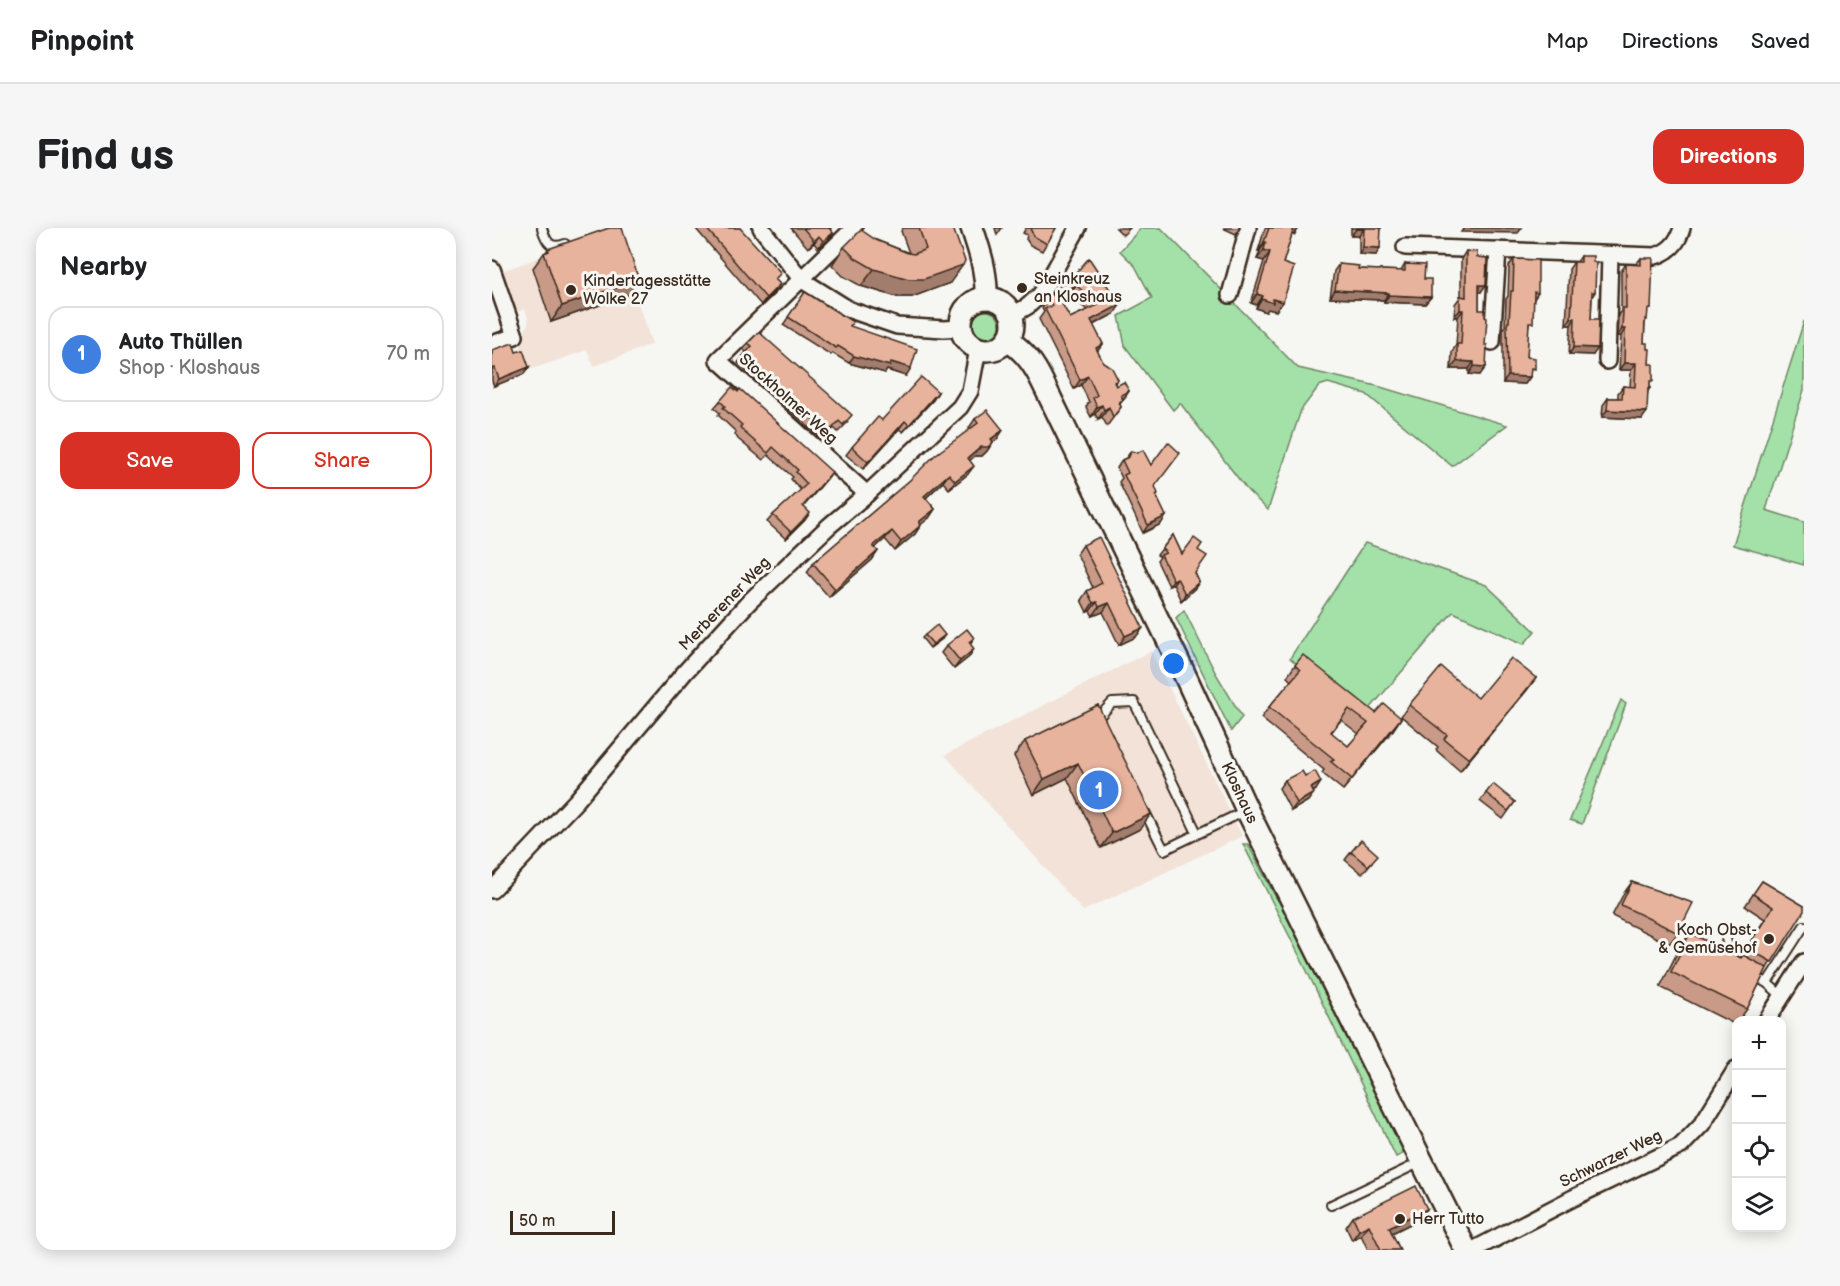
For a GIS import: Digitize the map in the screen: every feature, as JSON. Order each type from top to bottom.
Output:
[{"type":"main road","points":[[972,228],[987,280],[986,298]]},
{"type":"main road","points":[[986,298],[1002,303],[1011,316],[1015,346],[978,349],[967,341],[961,328],[964,311],[977,300],[986,298]]},
{"type":"main road","name":"Kloshaus","points":[[1015,346],[1034,364],[1183,671],[1247,810],[1466,1250]]},
{"type":"street","points":[[761,228],[802,280],[850,310],[897,326],[961,328]]},
{"type":"street","points":[[802,280],[855,228]]},
{"type":"street","points":[[1011,316],[1028,306],[1041,294],[1078,228]]},
{"type":"street","points":[[1230,295],[1248,228]]},
{"type":"street","points":[[1405,247],[1654,256],[1664,253],[1674,245],[1682,228]]},
{"type":"street","points":[[1492,342],[1498,250]]},
{"type":"street","points":[[1607,361],[1610,255]]},
{"type":"street","points":[[492,269],[515,336],[492,344]]},
{"type":"street","name":"Stockholmer Weg","points":[[802,280],[718,360],[867,494]]},
{"type":"street","name":"Merberener Weg","points":[[492,890],[577,800],[685,672],[749,602],[960,407],[970,391],[978,349]]},
{"type":"street","points":[[1770,1016],[1804,962]]},
{"type":"street","name":"Schwarzer Weg","points":[[1473,1250],[1681,1146],[1701,1124],[1736,1070]]},
{"type":"lane","points":[[542,228],[546,241],[550,245],[558,247],[577,240]]},
{"type":"lane","points":[[1102,729],[1097,719],[1112,703],[1134,702],[1197,833]]},
{"type":"lane","points":[[1138,800],[1164,850],[1247,810]]},
{"type":"lane","points":[[1767,983],[1804,926]]},
{"type":"lane","points":[[1726,938],[1730,962],[1740,967]]},
{"type":"lane","points":[[1749,973],[1767,983],[1782,996]]},
{"type":"lane","points":[[1331,1205],[1421,1162]]},
{"type":"shaded area","name":"Kindertagesstätte Wolke 27","points":[[613,231],[652,344],[594,366],[587,350],[529,370],[518,339],[522,338],[529,321],[525,309],[516,312],[502,271]]},
{"type":"shaded area","points":[[1151,651],[1242,836],[1083,911],[945,755]]},
{"type":"green space","points":[[1141,228],[1161,228],[1298,368],[1377,386],[1507,425],[1452,466],[1366,394],[1328,383],[1319,386],[1301,410],[1268,510],[1248,491],[1180,403],[1173,410],[1125,346],[1119,316],[1152,298],[1135,266],[1120,251]]},
{"type":"green space","points":[[986,311],[996,315],[1000,325],[996,335],[986,339],[976,335],[972,325],[976,315]]},
{"type":"green space","points":[[1804,321],[1804,390],[1766,510],[1804,522],[1804,565],[1733,545]]},
{"type":"green space","points":[[1365,543],[1486,585],[1535,631],[1524,644],[1453,612],[1362,718],[1290,658]]},
{"type":"green space","points":[[1184,610],[1215,672],[1242,717],[1231,731],[1176,618]]},
{"type":"green space","points":[[1621,700],[1626,704],[1582,824],[1570,820]]},
{"type":"green space","points":[[1243,844],[1248,844],[1274,894],[1300,934],[1405,1153],[1396,1157]]},
{"type":"green space","points":[[1732,1083],[1732,1090],[1715,1119],[1688,1150],[1495,1250],[1498,1245],[1509,1239],[1663,1161]]},
{"type":"building","points":[[609,228],[622,228],[639,280],[562,306],[544,253],[549,251],[548,249]]},
{"type":"building","points":[[706,228],[740,228],[781,273],[775,279],[780,284],[766,298]]},
{"type":"building","points":[[803,228],[829,228],[833,233],[823,241],[819,236],[814,241]]},
{"type":"building","points":[[919,228],[953,228],[965,261],[963,265],[924,279],[909,279],[874,269],[855,258],[844,247],[861,230],[876,240],[914,254],[926,249]]},
{"type":"building","points":[[1032,228],[1056,228],[1047,244],[1035,237],[1031,231]]},
{"type":"building","points":[[1269,228],[1294,228],[1283,263],[1294,267],[1283,302],[1273,299],[1273,303],[1262,299],[1263,296],[1257,294],[1270,252],[1264,250]]},
{"type":"building","points":[[1356,228],[1381,228],[1380,248],[1363,247],[1364,229]]},
{"type":"building","points":[[1466,251],[1477,252],[1477,257],[1487,258],[1486,285],[1479,285],[1479,310],[1485,310],[1487,318],[1486,367],[1474,366],[1474,362],[1457,361],[1457,344],[1461,344],[1463,310],[1460,310],[1460,296],[1466,297]]},
{"type":"building","points":[[1581,256],[1593,256],[1593,262],[1596,263],[1591,319],[1599,319],[1598,348],[1574,347],[1575,318],[1571,318],[1574,262],[1581,262]]},
{"type":"building","points":[[1089,258],[1120,305],[1091,320],[1103,344],[1096,348],[1103,362],[1112,368],[1118,380],[1114,382],[1116,386],[1124,382],[1129,391],[1121,395],[1123,400],[1119,402],[1121,407],[1113,417],[1109,407],[1104,410],[1102,405],[1097,407],[1093,398],[1097,395],[1088,376],[1080,380],[1045,309],[1052,306],[1049,298],[1072,271],[1075,274]],"holes":[[[1076,285],[1098,305],[1070,318],[1061,302],[1064,291]]]},
{"type":"building","points":[[1641,258],[1653,258],[1651,309],[1648,309],[1647,320],[1645,319],[1644,343],[1647,343],[1647,349],[1650,349],[1649,364],[1653,364],[1653,381],[1650,381],[1650,388],[1648,388],[1647,412],[1607,410],[1608,398],[1622,398],[1623,386],[1635,387],[1636,363],[1624,363],[1625,329],[1622,329],[1623,308],[1626,308],[1626,264],[1641,265]]},
{"type":"building","points":[[1514,259],[1538,260],[1538,293],[1534,292],[1533,323],[1529,323],[1527,357],[1535,358],[1535,369],[1531,368],[1530,377],[1508,376],[1507,325],[1511,291],[1513,291]]},
{"type":"building","points":[[1339,264],[1359,266],[1358,269],[1405,271],[1405,264],[1425,265],[1424,279],[1431,279],[1431,297],[1335,290]]},
{"type":"building","points":[[805,292],[853,322],[850,326],[917,349],[911,368],[891,362],[890,366],[854,356],[838,346],[836,348],[788,317]]},
{"type":"building","points":[[759,332],[852,415],[843,425],[839,421],[828,433],[743,356],[752,346],[748,343]]},
{"type":"building","points":[[513,343],[516,352],[523,350],[529,367],[499,379],[495,368],[492,369],[492,350]]},
{"type":"building","points":[[921,377],[938,392],[909,425],[905,421],[868,462],[852,447],[878,417],[882,420]]},
{"type":"building","points":[[732,387],[738,392],[740,389],[832,472],[803,506],[810,513],[791,532],[773,515],[807,484],[796,472],[798,470],[773,447],[768,453],[744,432],[740,427],[742,425],[723,408],[725,406],[720,401]]},
{"type":"building","points":[[987,410],[1003,430],[991,439],[993,442],[988,447],[981,447],[968,458],[974,466],[955,481],[949,474],[924,496],[935,509],[919,522],[921,525],[901,542],[892,531],[873,546],[878,551],[835,589],[813,563],[910,480],[935,455],[978,423],[975,419]]},
{"type":"building","points":[[1168,442],[1180,453],[1155,486],[1158,494],[1156,495],[1166,516],[1148,525],[1124,475],[1128,473],[1122,460],[1129,457],[1131,451],[1137,453],[1143,450],[1151,465]]},
{"type":"building","points":[[1173,535],[1182,554],[1194,538],[1202,544],[1198,550],[1207,556],[1195,573],[1199,582],[1185,594],[1177,578],[1173,580],[1161,555],[1166,553],[1162,549]]},
{"type":"building","points":[[1099,537],[1143,628],[1125,636],[1109,603],[1099,607],[1097,602],[1093,603],[1087,591],[1102,583],[1083,545]]},
{"type":"building","points":[[937,625],[945,635],[933,644],[925,635]]},
{"type":"building","points":[[967,629],[974,638],[969,642],[974,649],[960,661],[947,645]]},
{"type":"building","points":[[1303,655],[1376,713],[1384,704],[1401,718],[1352,779],[1330,761],[1334,759],[1269,707],[1300,670],[1295,665]],"holes":[[[1349,709],[1368,723],[1348,746],[1331,732]]]},
{"type":"building","points":[[1511,658],[1536,678],[1469,759],[1444,739],[1447,735],[1409,705],[1441,667],[1478,698]]},
{"type":"building","points":[[1098,705],[1151,814],[1112,833],[1078,763],[1044,779],[1025,741]]},
{"type":"building","points":[[1302,771],[1305,776],[1315,771],[1321,782],[1311,788],[1314,793],[1297,803],[1285,780]]},
{"type":"building","points":[[1493,784],[1515,802],[1508,811],[1486,793]]},
{"type":"building","points":[[1361,840],[1378,855],[1368,866],[1351,852]]},
{"type":"building","name":"Koch Obst- & Gemüsehof","points":[[1762,881],[1804,906],[1804,911],[1772,962],[1747,948],[1773,907],[1753,894]]},
{"type":"building","points":[[1632,882],[1693,903],[1678,933],[1621,905]]},
{"type":"building","points":[[1690,933],[1741,958],[1743,955],[1767,968],[1747,1009],[1671,972]]},
{"type":"building","points":[[1416,1186],[1427,1209],[1389,1227],[1400,1250],[1381,1250],[1369,1225],[1359,1230],[1353,1217]]},
{"type":"place","name":"Steinkreuz an Kloshaus","points":[[1022,288]]},
{"type":"place","name":"Kindertagesstätte Wolke 27","points":[[571,290]]},
{"type":"place","name":"Auto Thüllen","points":[[1099,790]]},
{"type":"place","name":"Koch Obst- & Gemüsehof","points":[[1769,939]]},
{"type":"place","name":"Herr Tutto","points":[[1400,1219]]}]
